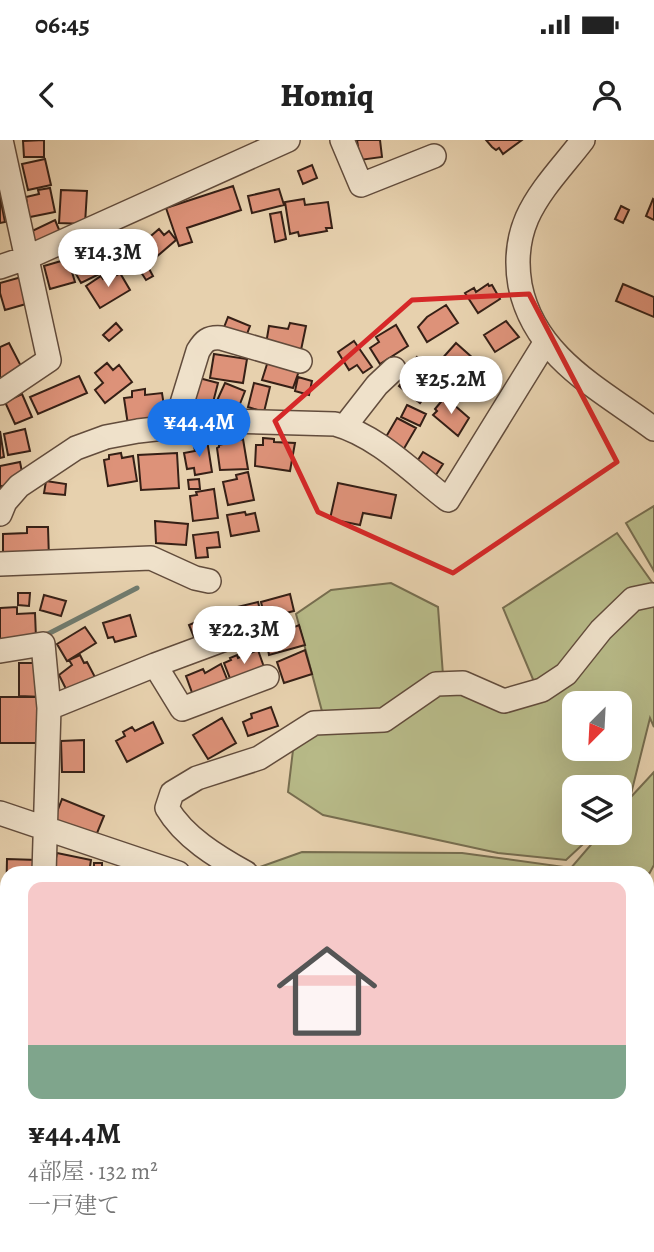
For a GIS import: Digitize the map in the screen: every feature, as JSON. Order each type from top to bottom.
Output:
[{"type":"street","points":[[0,393],[49,360],[1,140]]},
{"type":"street","points":[[0,267],[26,258],[288,140]]},
{"type":"street","points":[[341,140],[361,185],[434,156]]},
{"type":"street","points":[[583,140],[536,201],[520,238],[518,274],[523,300],[531,321],[560,360],[654,429]]},
{"type":"street","points":[[175,426],[198,351],[204,341],[212,337],[220,338],[300,361]]},
{"type":"street","points":[[0,514],[5,502],[19,486],[76,448],[106,437],[175,426],[247,420],[345,426],[370,439],[448,500],[545,343]]},
{"type":"street","points":[[345,426],[377,385],[394,369]]},
{"type":"street","points":[[0,564],[151,558],[195,578],[209,581]]},
{"type":"street","points":[[234,866],[176,823],[167,808],[172,793],[197,778],[260,758],[314,723],[384,720],[436,684],[463,683],[504,701],[542,690],[566,674],[601,630],[633,599],[652,595]]},
{"type":"street","points":[[48,708],[252,629]]},
{"type":"street","points":[[0,651],[43,644],[48,708],[44,866]]},
{"type":"street","points":[[155,665],[183,709],[267,677]]},
{"type":"street","points":[[0,813],[153,866]]},
{"type":"highlighted area","points":[[529,294],[617,462],[453,573],[318,512],[275,421],[412,300]]},
{"type":"green space","points":[[654,506],[654,571],[626,523]]},
{"type":"green space","points":[[617,533],[654,585],[654,727],[650,718],[632,790],[632,775],[562,775],[562,845],[582,845],[566,860],[498,853],[323,815],[288,792],[296,725],[323,715],[296,614],[331,590],[391,583],[438,607],[443,675],[505,690],[535,684],[503,608]]},
{"type":"green space","points":[[654,772],[653,866],[573,866],[591,845],[632,845],[632,796]]},
{"type":"green space","points":[[302,852],[462,853],[556,866],[263,866]]},
{"type":"building","points":[[44,140],[44,157],[24,157],[23,141]]},
{"type":"building","points":[[357,140],[380,140],[382,157],[360,160]]},
{"type":"building","points":[[486,140],[522,140],[503,154]]},
{"type":"building","points":[[45,159],[51,185],[28,190],[22,164]]},
{"type":"building","points":[[312,165],[317,178],[303,184],[298,171]]},
{"type":"building","points":[[233,186],[241,210],[187,228],[192,242],[179,246],[166,208]]},
{"type":"building","points":[[50,188],[55,212],[25,218],[22,204],[27,204],[26,197],[39,194],[38,190]]},
{"type":"building","points":[[279,189],[284,205],[252,213],[248,196]]},
{"type":"building","points":[[61,190],[87,191],[85,224],[59,223]]},
{"type":"building","points":[[0,197],[5,222],[0,223]]},
{"type":"building","points":[[304,199],[305,205],[328,202],[332,228],[299,236],[298,232],[290,234],[285,202]]},
{"type":"building","points":[[654,200],[654,220],[646,216]]},
{"type":"building","points":[[621,206],[629,210],[623,223],[615,219]]},
{"type":"building","points":[[281,212],[286,239],[275,242],[270,214]]},
{"type":"building","points":[[55,220],[60,232],[35,244],[30,232]]},
{"type":"building","points":[[159,229],[164,235],[169,231],[176,240],[147,265],[136,252],[138,247]]},
{"type":"building","points":[[113,241],[124,262],[81,283],[70,263]]},
{"type":"building","points":[[68,259],[75,282],[50,289],[44,266]]},
{"type":"building","points":[[147,265],[153,276],[146,280],[139,269]]},
{"type":"building","points":[[115,272],[117,275],[120,273],[130,290],[100,308],[86,286],[101,276],[103,279]]},
{"type":"building","points":[[25,276],[33,302],[5,310],[0,283]]},
{"type":"building","points":[[488,284],[492,285],[500,299],[478,313],[465,293],[474,288],[476,292]]},
{"type":"building","points":[[623,284],[654,297],[654,317],[616,301]]},
{"type":"building","points":[[446,305],[458,323],[427,342],[418,327],[427,317]]},
{"type":"building","points":[[228,317],[250,326],[245,339],[223,330]]},
{"type":"building","points":[[506,321],[519,337],[495,352],[484,335]]},
{"type":"building","points":[[116,323],[122,330],[109,341],[103,335]]},
{"type":"building","points":[[290,323],[306,326],[301,350],[266,344],[269,326],[288,329]]},
{"type":"building","points":[[396,325],[408,346],[380,364],[370,348],[379,342],[376,337]]},
{"type":"building","points":[[354,341],[372,367],[363,373],[357,365],[349,370],[338,352]]},
{"type":"building","points":[[9,343],[22,368],[0,380],[0,347]]},
{"type":"building","points":[[456,343],[475,360],[472,362],[477,367],[481,363],[495,376],[478,395],[440,361]]},
{"type":"building","points":[[214,354],[247,359],[243,383],[210,378]]},
{"type":"building","points":[[417,357],[434,370],[430,374],[438,380],[420,403],[399,386],[403,381],[400,378]]},
{"type":"building","points":[[268,361],[299,371],[293,388],[262,380]]},
{"type":"building","points":[[107,363],[113,370],[119,365],[132,382],[105,403],[95,390],[103,383],[95,373]]},
{"type":"building","points":[[79,376],[87,393],[38,414],[30,397]]},
{"type":"building","points":[[298,377],[312,381],[309,395],[295,391]]},
{"type":"building","points":[[199,378],[218,383],[208,422],[189,417]]},
{"type":"building","points":[[225,383],[245,391],[236,414],[215,405]]},
{"type":"building","points":[[254,383],[270,387],[264,412],[248,407]]},
{"type":"building","points":[[145,389],[145,395],[162,393],[166,419],[128,425],[124,398],[132,397],[132,391]]},
{"type":"building","points":[[22,394],[32,417],[15,424],[5,402]]},
{"type":"building","points":[[445,397],[469,418],[458,436],[433,415]]},
{"type":"building","points":[[407,405],[426,414],[420,426],[401,417]]},
{"type":"building","points":[[397,418],[416,428],[402,452],[383,442]]},
{"type":"building","points":[[25,429],[30,451],[8,455],[4,434]]},
{"type":"building","points":[[0,431],[4,457],[0,458]]},
{"type":"building","points":[[263,438],[274,439],[274,442],[295,443],[290,471],[255,466],[256,445],[263,445]]},
{"type":"building","points":[[243,439],[248,469],[220,470],[217,448],[219,445]]},
{"type":"building","points":[[207,440],[212,472],[195,475],[194,468],[187,469],[184,453],[195,451],[197,441]]},
{"type":"building","points":[[423,452],[443,464],[434,478],[414,466]]},
{"type":"building","points":[[121,453],[122,458],[133,456],[137,481],[108,486],[104,460],[109,459],[109,455]]},
{"type":"building","points":[[177,453],[179,488],[141,490],[138,455]]},
{"type":"building","points":[[20,462],[24,482],[2,486],[4,493],[0,494],[0,466]]},
{"type":"building","points":[[248,472],[254,500],[228,505],[223,482],[237,479],[236,475]]},
{"type":"building","points":[[199,479],[200,489],[189,489],[188,480]]},
{"type":"building","points":[[46,481],[66,484],[65,495],[44,493]]},
{"type":"building","points":[[338,483],[396,495],[391,518],[363,513],[360,525],[330,519]]},
{"type":"building","points":[[214,489],[218,518],[193,521],[190,496],[197,495],[196,492]]},
{"type":"building","points":[[245,512],[246,515],[255,513],[259,531],[231,536],[227,515]]},
{"type":"building","points":[[155,521],[188,524],[186,545],[156,543]]},
{"type":"building","points":[[27,527],[48,527],[49,559],[3,560],[3,534],[27,533]]},
{"type":"building","points":[[218,532],[220,547],[207,548],[208,557],[196,558],[193,535]]},
{"type":"building","points":[[18,593],[30,593],[29,606],[18,605]]},
{"type":"building","points":[[290,594],[294,611],[265,618],[261,602]]},
{"type":"building","points":[[44,595],[66,601],[61,616],[40,610]]},
{"type":"building","points":[[258,602],[262,618],[243,622],[234,630],[229,609]]},
{"type":"building","points":[[17,607],[17,614],[35,613],[36,638],[0,639],[0,608]]},
{"type":"building","points":[[223,610],[230,629],[196,642],[189,625]]},
{"type":"building","points":[[130,615],[136,636],[115,642],[113,637],[108,638],[103,623]]},
{"type":"building","points":[[299,625],[305,645],[269,655],[266,639]]},
{"type":"building","points":[[85,627],[96,643],[67,661],[57,644]]},
{"type":"building","points":[[258,650],[265,670],[231,681],[224,663],[237,655],[238,658]]},
{"type":"building","points":[[305,650],[312,674],[284,683],[277,662]]},
{"type":"building","points":[[80,655],[96,679],[68,693],[59,675],[72,665],[69,660]]},
{"type":"building","points":[[19,663],[43,663],[43,697],[19,696]]},
{"type":"building","points":[[221,664],[229,684],[194,698],[186,676],[203,669],[205,673]]},
{"type":"building","points":[[0,697],[38,697],[38,743],[0,743]]},
{"type":"building","points":[[271,707],[278,726],[248,736],[243,722],[252,718],[251,714]]},
{"type":"building","points":[[222,718],[236,743],[208,759],[193,735]]},
{"type":"building","points":[[153,722],[163,743],[127,762],[116,741],[125,736],[123,732],[132,727],[135,731]]},
{"type":"building","points":[[84,740],[84,772],[62,772],[61,741]]},
{"type":"building","points":[[62,799],[104,816],[93,843],[52,825]]},
{"type":"building","points":[[57,853],[91,860],[90,866],[54,866]]},
{"type":"building","points":[[7,859],[37,860],[37,866],[7,866]]},
{"type":"waterway","points":[[44,636],[137,588]]}]
